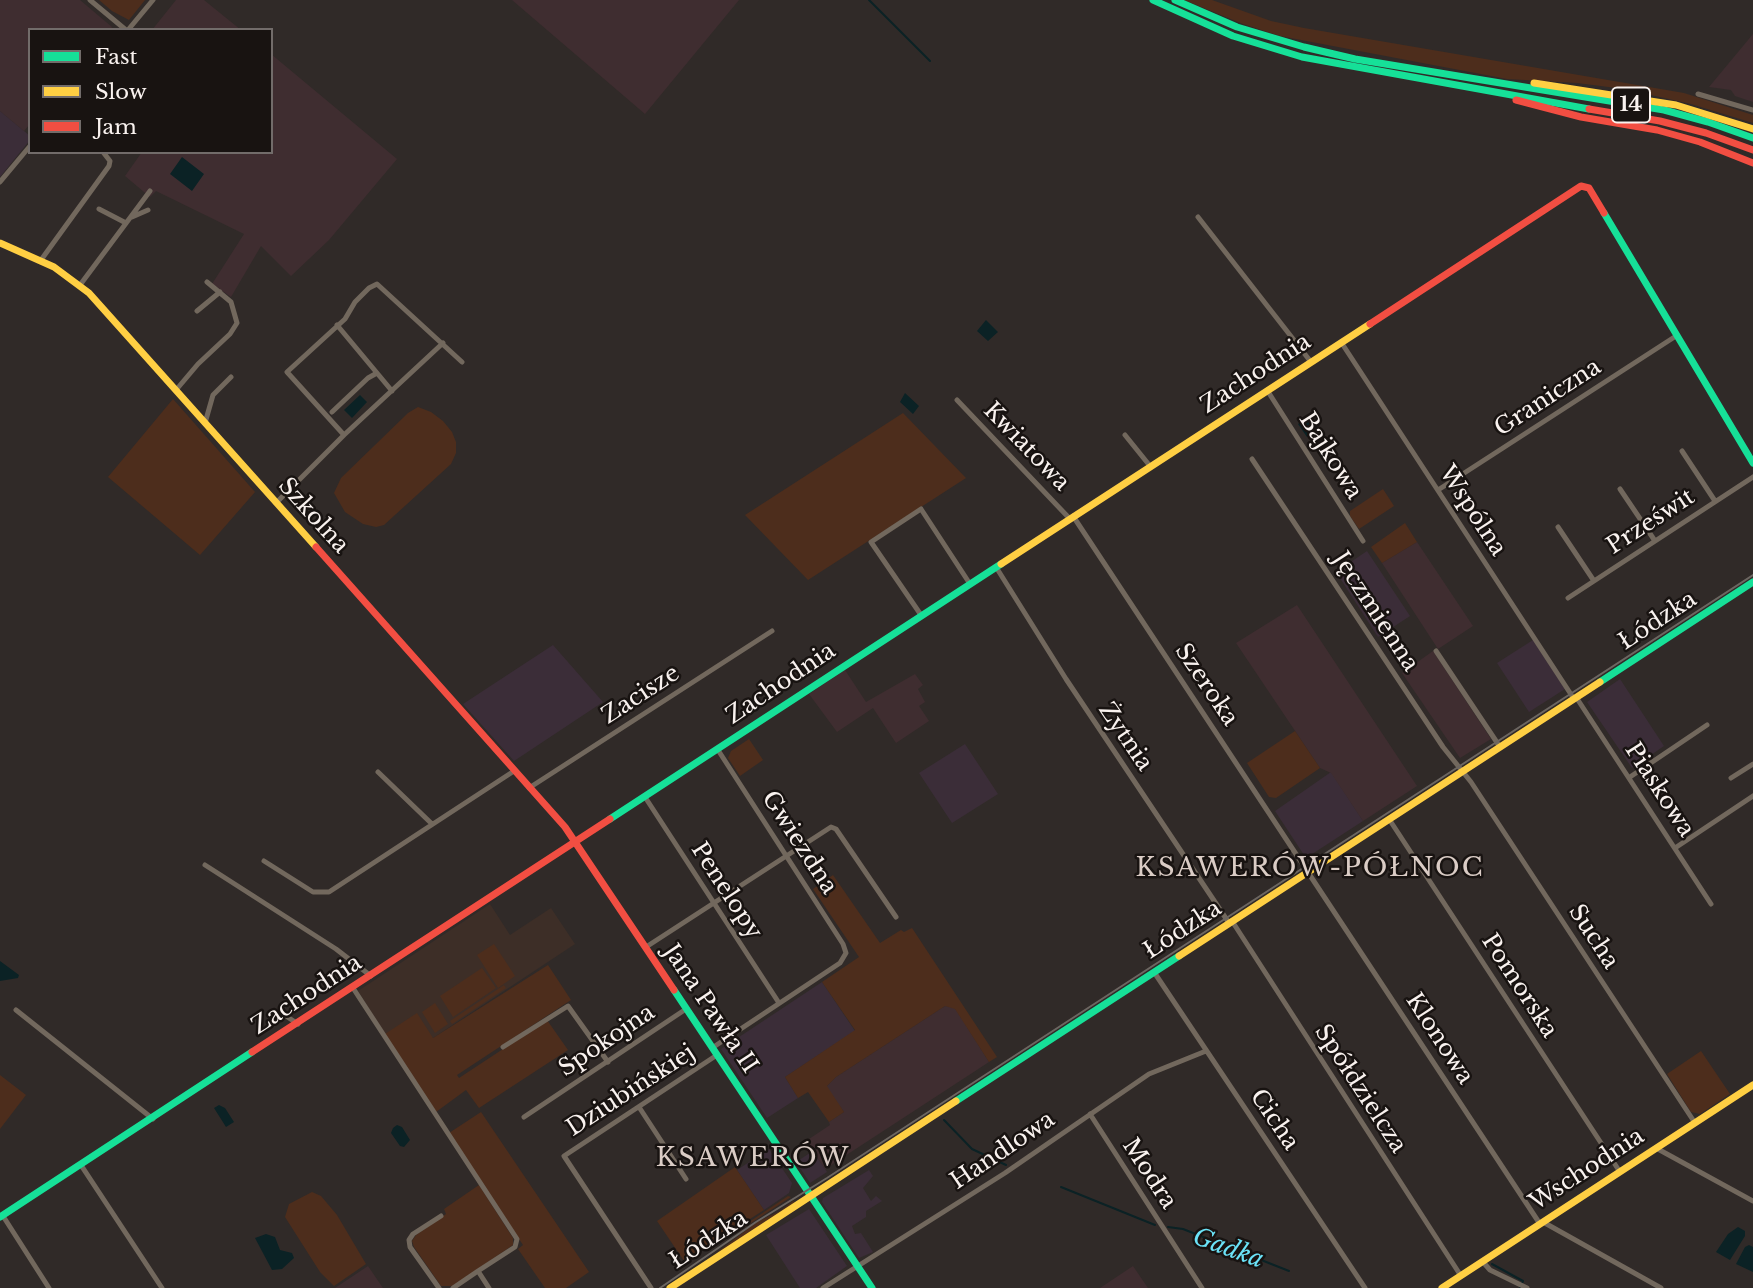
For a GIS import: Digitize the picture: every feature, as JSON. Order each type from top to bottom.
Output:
[{"type":"street","points":[[90,0],[125,28]]},
{"type":"street","points":[[129,28],[153,0]]},
{"type":"street","name":"14","points":[[1153,0],[1233,36],[1302,57],[1660,121],[1706,133],[1753,150]]},
{"type":"street","name":"14","points":[[1175,0],[1237,27],[1304,47],[1355,59],[1664,110],[1753,138]]},
{"type":"street","points":[[1506,84],[1529,83],[1646,99],[1706,113],[1753,129]]},
{"type":"street","points":[[1494,92],[1505,98],[1551,110],[1657,130],[1700,142],[1753,163]]},
{"type":"street","points":[[1698,94],[1753,110]]},
{"type":"street","points":[[0,182],[28,148]]},
{"type":"street","points":[[41,260],[109,166],[110,161],[105,154]]},
{"type":"street","name":"Zachodnia","points":[[1,1216],[1581,186],[1589,188],[1676,335]]},
{"type":"street","points":[[80,285],[150,191]]},
{"type":"street","points":[[99,209],[128,221]]},
{"type":"street","points":[[128,221],[148,210]]},
{"type":"street","points":[[1198,217],[1311,362]]},
{"type":"street","name":"Szkolna","points":[[0,243],[41,260],[80,285],[576,842]]},
{"type":"street","points":[[176,390],[198,364],[230,334],[237,323],[233,305],[207,282]]},
{"type":"street","points":[[344,435],[287,372],[345,319],[359,297],[377,284],[462,362]]},
{"type":"street","points":[[197,311],[220,292]]},
{"type":"street","points":[[337,325],[392,391]]},
{"type":"street","points":[[1676,335],[1753,463]]},
{"type":"street","name":"Graniczna","points":[[1438,490],[1676,335]]},
{"type":"street","name":"Wspólna","points":[[1341,342],[1575,698]]},
{"type":"street","points":[[276,503],[443,343]]},
{"type":"street","points":[[332,412],[368,377],[377,373]]},
{"type":"street","points":[[205,423],[213,395],[232,377]]},
{"type":"street","name":"Bajkowa","points":[[1267,390],[1363,541]]},
{"type":"street","name":"Kwiatowa","points":[[957,400],[1071,517]]},
{"type":"street","points":[[1125,435],[1150,466]]},
{"type":"street","points":[[1682,451],[1715,501]]},
{"type":"street","name":"Jęczmienna","points":[[1252,459],[1443,747],[1462,771]]},
{"type":"street","name":"Prześwit","points":[[1568,598],[1753,477]]},
{"type":"street","points":[[1620,489],[1654,541]]},
{"type":"street","points":[[921,615],[871,542],[921,509],[970,584]]},
{"type":"street","name":"Szeroka","points":[[1071,517],[1309,872]]},
{"type":"street","points":[[1558,527],[1594,581]]},
{"type":"street","name":"Żytnia","points":[[996,567],[1066,679],[1230,922]]},
{"type":"street","name":"Łódzka","points":[[670,1288],[1753,582]]},
{"type":"street","name":"Zacisze","points":[[529,788],[772,631]]},
{"type":"street","points":[[1436,650],[1500,747]]},
{"type":"street","name":"Piaskowa","points":[[1575,698],[1712,904]]},
{"type":"street","points":[[1630,777],[1707,725]]},
{"type":"street","name":"Gwiezdna","points":[[718,750],[845,946],[845,956],[840,963],[779,1003]]},
{"type":"street","points":[[1731,778],[1753,764]]},
{"type":"street","points":[[264,861],[313,892],[328,891],[514,771]]},
{"type":"street","name":"Sucha","points":[[1462,771],[1695,1123]]},
{"type":"street","points":[[378,772],[432,824]]},
{"type":"street","points":[[1675,848],[1753,796]]},
{"type":"street","name":"Penelopy","points":[[645,797],[779,1003]]},
{"type":"street","name":"Pomorska","points":[[1389,818],[1620,1172]]},
{"type":"street","points":[[646,947],[833,827],[896,917]]},
{"type":"street","name":"Jana Pawła II","points":[[576,842],[872,1288]]},
{"type":"street","points":[[205,865],[336,949],[371,976]]},
{"type":"street","name":"Klonowa","points":[[1309,872],[1541,1223]]},
{"type":"street","name":"Spółdzielcza","points":[[1230,922],[1461,1276]]},
{"type":"street","name":"Cicha","points":[[1154,972],[1365,1288]]},
{"type":"street","points":[[353,988],[517,1239],[515,1247],[453,1288]]},
{"type":"street","points":[[712,1048],[779,1003]]},
{"type":"street","points":[[503,1047],[568,1006],[608,1062]]},
{"type":"street","name":"Spokojna","points":[[524,1117],[686,1009]]},
{"type":"street","points":[[16,1010],[153,1119]]},
{"type":"street","points":[[283,1014],[298,1024]]},
{"type":"street","name":"Handlowa","points":[[823,1288],[942,1213],[1157,1069],[1206,1051]]},
{"type":"street","name":"Dziubińskiej","points":[[651,1288],[564,1156],[718,1055]]},
{"type":"street","name":"Wschodnia","points":[[1442,1288],[1753,1085]]},
{"type":"street","points":[[639,1107],[686,1179]]},
{"type":"street","name":"Modra","points":[[1090,1114],[1202,1288]]},
{"type":"street","points":[[1656,1148],[1753,1201]]},
{"type":"street","points":[[81,1165],[162,1288]]},
{"type":"street","points":[[1,1216],[49,1288]]},
{"type":"street","points":[[439,1288],[409,1240],[441,1216]]},
{"type":"street","points":[[1541,1223],[1661,1288]]},
{"type":"street","points":[[1483,1262],[1490,1270],[1526,1287]]},
{"type":"street","points":[[478,1271],[489,1288]]},
{"type":"shaded area","points":[[0,0],[80,0],[112,27],[28,28],[28,126],[24,131],[0,111]]},
{"type":"shaded area","points":[[99,0],[145,0],[129,20]]},
{"type":"shaded area","points":[[176,0],[204,0],[239,28],[154,28]]},
{"type":"shaded area","points":[[512,0],[739,0],[645,114]]},
{"type":"shaded area","points":[[1184,0],[1212,0],[1271,21],[1304,28],[1684,93],[1753,115],[1753,123],[1691,104],[1624,89],[1507,79],[1280,36]]},
{"type":"shaded area","points":[[1753,34],[1753,102],[1735,96],[1731,90],[1709,87]]},
{"type":"shaded area","points":[[273,56],[397,159],[329,240],[291,276],[261,246],[231,297],[212,284],[244,234],[156,191],[150,197],[125,176],[141,154],[273,154]]},
{"type":"shaded area","points":[[0,111],[28,134],[28,142],[0,177]]},
{"type":"shaded area","points":[[173,399],[255,492],[200,555],[108,477]]},
{"type":"shaded area","points":[[418,407],[431,412],[452,432],[456,453],[451,464],[384,525],[376,527],[363,524],[345,512],[334,493],[341,478],[408,413]]},
{"type":"shaded area","points":[[903,413],[966,478],[808,580],[745,515]]},
{"type":"shaded area","points":[[1383,489],[1394,506],[1359,529],[1350,516],[1350,511]]},
{"type":"shaded area","points":[[1405,523],[1417,542],[1382,563],[1371,547]]},
{"type":"shaded area","points":[[1417,542],[1473,626],[1438,649],[1382,563]]},
{"type":"shaded area","points":[[1367,551],[1410,616],[1378,637],[1336,572]]},
{"type":"shaded area","points":[[1297,605],[1417,786],[1363,821],[1331,773],[1320,768],[1236,643]]},
{"type":"shaded area","points":[[1533,640],[1565,689],[1529,712],[1497,663]]},
{"type":"shaded area","points":[[553,645],[603,702],[514,761],[463,704]]},
{"type":"shaded area","points":[[1433,651],[1491,739],[1460,758],[1402,673]]},
{"type":"shaded area","points":[[845,670],[866,702],[915,674],[923,685],[918,689],[925,702],[919,706],[929,721],[896,743],[873,708],[837,732],[809,694]]},
{"type":"shaded area","points":[[1620,679],[1664,746],[1632,768],[1587,702]]},
{"type":"shaded area","points":[[1295,731],[1320,768],[1276,798],[1269,797],[1247,763]]},
{"type":"shaded area","points":[[749,739],[763,760],[740,776],[728,758],[731,751]]},
{"type":"shaded area","points":[[965,744],[998,794],[952,823],[919,773]]},
{"type":"shaded area","points":[[1331,772],[1363,821],[1306,858],[1275,811]]},
{"type":"shaded area","points":[[833,875],[880,943],[901,930],[904,932],[912,928],[997,1057],[989,1062],[955,1009],[945,1006],[836,1077],[827,1086],[844,1112],[829,1122],[808,1092],[798,1098],[785,1077],[855,1030],[822,982],[859,957],[813,889]]},
{"type":"shaded area","points":[[490,904],[510,935],[551,908],[575,944],[433,1038],[385,1034],[358,991]]},
{"type":"shaded area","points":[[494,944],[515,976],[498,988],[477,955]]},
{"type":"shaded area","points":[[548,965],[571,1000],[457,1075],[459,1078],[547,1020],[568,1050],[479,1108],[466,1090],[436,1112],[385,1034],[417,1013],[433,1038]]},
{"type":"shaded area","points":[[482,968],[496,988],[453,1017],[440,996]]},
{"type":"shaded area","points":[[822,982],[855,1031],[785,1077],[798,1098],[767,1118],[721,1049]]},
{"type":"shaded area","points":[[504,985],[506,988],[452,1024],[450,1021]]},
{"type":"shaded area","points":[[435,1003],[448,1024],[435,1033],[422,1012]]},
{"type":"shaded area","points":[[945,1006],[955,1008],[989,1062],[825,1169],[806,1141],[844,1112],[826,1087],[836,1077]]},
{"type":"shaded area","points":[[1701,1051],[1730,1094],[1700,1114],[1691,1112],[1667,1074]]},
{"type":"shaded area","points":[[0,1075],[26,1095],[0,1129]]},
{"type":"shaded area","points":[[481,1112],[589,1272],[566,1288],[545,1288],[518,1249],[523,1245],[449,1133]]},
{"type":"shaded area","points":[[769,1149],[792,1183],[789,1193],[764,1210],[737,1170]]},
{"type":"shaded area","points":[[813,1151],[827,1172],[810,1183],[796,1162]]},
{"type":"shaded area","points":[[735,1167],[764,1210],[684,1261],[657,1221]]},
{"type":"shaded area","points":[[869,1170],[873,1176],[863,1188],[871,1201],[876,1196],[882,1201],[866,1211],[866,1217],[852,1226],[855,1234],[861,1233],[873,1252],[859,1258],[822,1202],[823,1198]]},
{"type":"shaded area","points":[[479,1185],[513,1238],[513,1245],[453,1286],[441,1286],[412,1241],[416,1235],[446,1214],[444,1209]]},
{"type":"shaded area","points":[[312,1192],[321,1196],[337,1215],[366,1264],[334,1286],[320,1272],[285,1217],[289,1204]]},
{"type":"shaded area","points":[[788,1196],[791,1197],[707,1250]]},
{"type":"shaded area","points":[[795,1202],[711,1257],[757,1222]]},
{"type":"shaded area","points":[[809,1209],[847,1266],[816,1288],[800,1288],[766,1235]]},
{"type":"shaded area","points":[[368,1266],[383,1288],[335,1288]]},
{"type":"shaded area","points":[[1133,1266],[1148,1288],[1100,1288]]},
{"type":"water","points":[[182,157],[204,174],[192,191],[170,174]]},
{"type":"water","points":[[986,320],[998,332],[988,341],[977,331]]},
{"type":"water","points":[[905,393],[919,406],[913,414],[900,402]]},
{"type":"water","points":[[360,395],[367,402],[352,418],[344,410]]},
{"type":"water","points":[[1310,416],[1318,428],[1307,437],[1298,424]]},
{"type":"water","points":[[0,961],[19,975],[18,978],[0,981]]},
{"type":"water","points":[[219,1105],[225,1108],[234,1122],[226,1127],[214,1108]]},
{"type":"water","points":[[397,1125],[402,1127],[410,1140],[404,1147],[400,1146],[391,1133]]},
{"type":"water","points":[[1738,1227],[1745,1231],[1745,1236],[1730,1260],[1716,1252],[1728,1234]]},
{"type":"water","points":[[266,1234],[275,1237],[280,1250],[292,1253],[294,1258],[282,1269],[272,1270],[255,1238]]},
{"type":"water","points":[[1745,1247],[1753,1247],[1753,1272],[1736,1264]]},
{"type":"waterway","points":[[869,0],[930,61]]},
{"type":"waterway","name":"Gadka","points":[[944,1120],[972,1149],[1006,1165]]},
{"type":"waterway","name":"Gadka","points":[[1061,1187],[1155,1225]]},
{"type":"waterway","name":"Gadka","points":[[1168,1227],[1183,1229],[1289,1271]]},
{"type":"waterway","points":[[1492,1264],[1523,1281],[1520,1288]]},
{"type":"tram line","points":[[660,1288],[756,1222],[1753,575]]},
{"type":"traffic: fast","points":[[1153,0],[1233,36],[1302,57],[1589,109]]},
{"type":"traffic: fast","points":[[1175,0],[1237,27],[1304,47],[1355,59],[1664,110],[1753,138]]},
{"type":"traffic: fast","points":[[1604,213],[1753,463]]},
{"type":"traffic: fast","points":[[610,819],[1001,564]]},
{"type":"traffic: fast","points":[[1600,682],[1753,582]]},
{"type":"traffic: fast","points":[[956,1101],[1179,956]]},
{"type":"traffic: fast","points":[[674,990],[872,1288]]},
{"type":"traffic: fast","points":[[0,1217],[252,1052]]},
{"type":"traffic: slow","points":[[1534,83],[1676,105],[1753,129]]},
{"type":"traffic: slow","points":[[0,243],[54,267],[89,293],[316,547]]},
{"type":"traffic: slow","points":[[1001,564],[1370,324]]},
{"type":"traffic: slow","points":[[1179,956],[1600,682]]},
{"type":"traffic: slow","points":[[1442,1288],[1753,1085]]},
{"type":"traffic: slow","points":[[670,1288],[956,1101]]},
{"type":"traffic: jam","points":[[1516,100],[1581,117],[1657,130],[1700,142],[1753,163]]},
{"type":"traffic: jam","points":[[1589,109],[1660,121],[1706,133],[1753,150]]},
{"type":"traffic: jam","points":[[1370,324],[1581,186],[1589,188],[1604,213]]},
{"type":"traffic: jam","points":[[316,547],[565,827],[674,990]]},
{"type":"traffic: jam","points":[[252,1052],[610,819]]},
{"type":"district","name":"KSAWERÓW-PÓŁNOC","points":[[1310,869]]},
{"type":"district","name":"KSAWERÓW","points":[[753,1159]]}]
